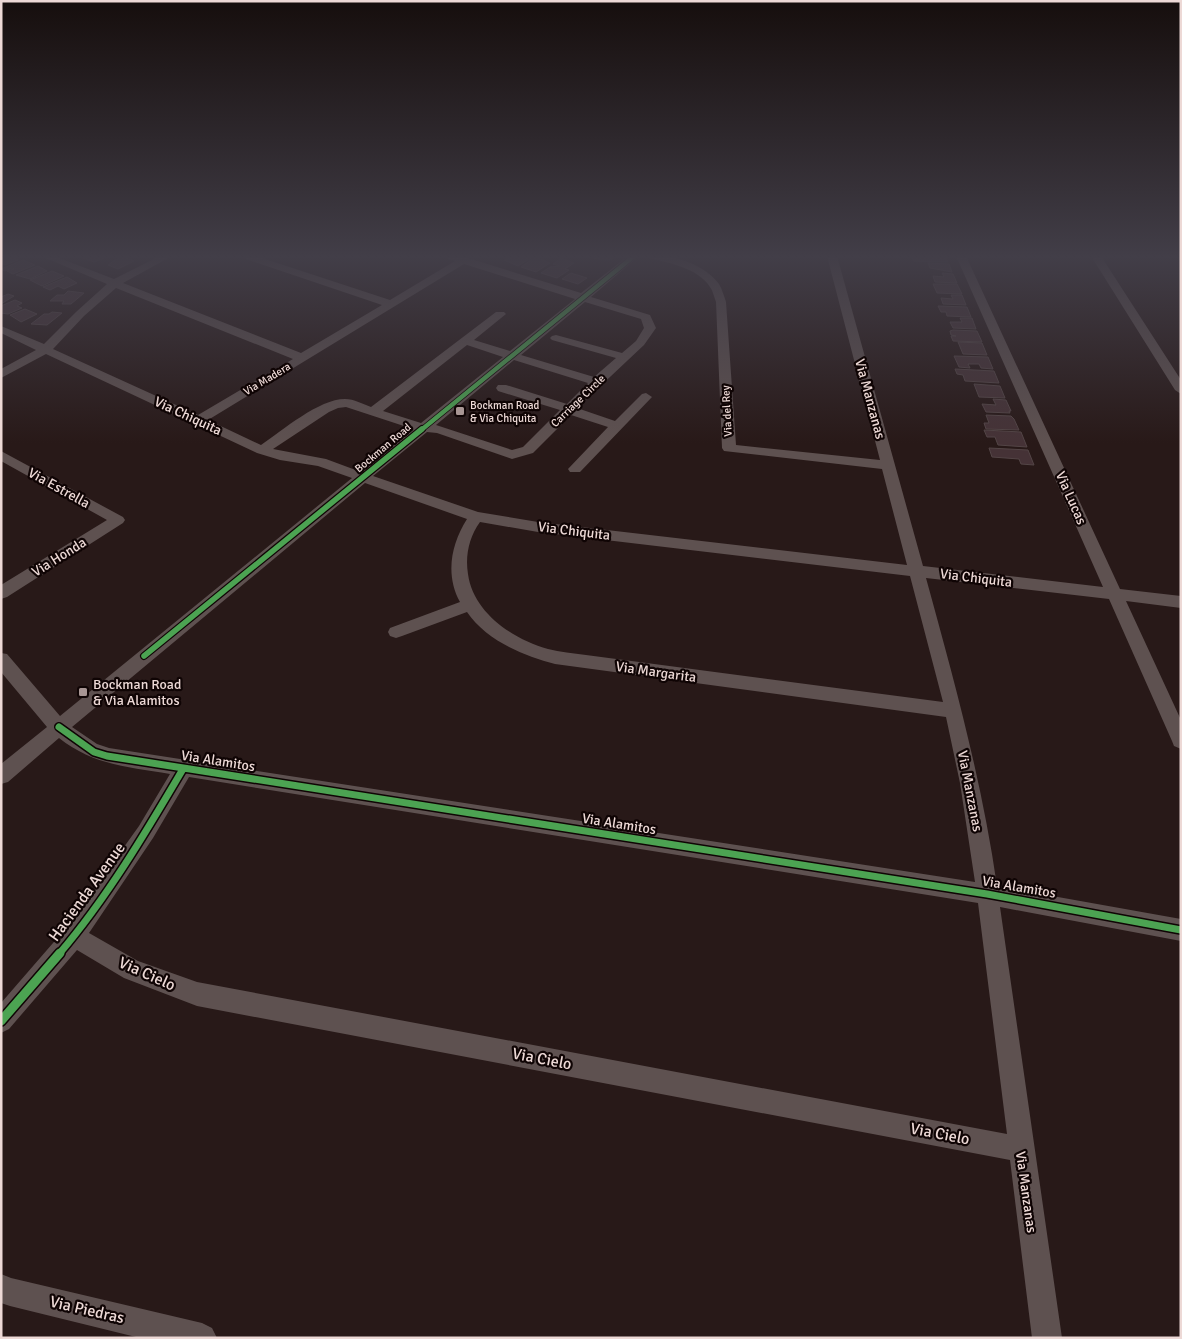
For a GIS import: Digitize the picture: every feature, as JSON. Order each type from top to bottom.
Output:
[{"type":"street","points":[[1,374],[46,349],[76,318]]},
{"type":"street","points":[[203,318],[302,358]]},
{"type":"street","name":"Via Madera","points":[[198,421],[366,318]]},
{"type":"street","points":[[374,411],[494,318]]},
{"type":"street","name":"Bockman Road","points":[[1,776],[556,318]]},
{"type":"street","name":"Carriage Circle","points":[[262,450],[335,404],[347,403],[423,428],[439,430],[512,455],[528,450],[596,382],[640,343],[650,328],[647,318]]},
{"type":"street","name":"Via del Rey","points":[[722,318],[730,448],[887,465]]},
{"type":"street","name":"Via Manzanas","points":[[848,318],[954,710],[970,783],[987,894],[1047,1338]]},
{"type":"street","name":"Via Lucas","points":[[989,318],[1180,741]]},
{"type":"street","points":[[1136,318],[1181,390]]},
{"type":"street","name":"Via Chiquita","points":[[1,329],[262,450],[280,456],[321,462],[476,517],[538,527],[1181,602]]},
{"type":"street","points":[[556,338],[624,357]]},
{"type":"street","points":[[465,341],[596,382]]},
{"type":"street","points":[[502,388],[616,426]]},
{"type":"street","points":[[575,469],[646,397]]},
{"type":"street","name":"Via Estrella","points":[[1,455],[118,520]]},
{"type":"street","name":"Via Margarita","points":[[476,517],[468,526],[458,554],[459,583],[468,605],[493,630],[538,653],[586,662],[954,710]]},
{"type":"street","name":"Via Honda","points":[[1,593],[118,520]]},
{"type":"street","points":[[396,632],[468,605]]},
{"type":"street","name":"Via Alamitos","points":[[1,659],[60,728],[94,752],[107,756],[987,894],[1181,930]]},
{"type":"street","name":"Hacienda Avenue","points":[[1,1022],[74,936],[146,832],[183,768]]},
{"type":"street","name":"Via Cielo","points":[[74,936],[132,970],[197,994],[1020,1149]]},
{"type":"street","name":"Via Piedras","points":[[1,1288],[10,1292],[202,1338]]},
{"type":"building","points":[[15,318],[28,318],[21,322]]},
{"type":"building","points":[[38,318],[55,318],[47,325],[31,324]]},
{"type":"building","points":[[960,318],[972,318],[976,329],[953,328],[950,322],[962,322]]},
{"type":"building","points":[[950,331],[977,331],[982,342],[953,341],[951,336],[956,336],[951,335]]},
{"type":"building","points":[[958,342],[982,343],[987,355],[963,354]]},
{"type":"building","points":[[954,356],[988,357],[993,369],[981,368],[979,364],[968,364],[970,368],[959,367]]},
{"type":"building","points":[[955,369],[994,371],[999,383],[965,381],[963,375],[957,374]]},
{"type":"building","points":[[974,384],[1000,386],[1005,398],[979,397]]},
{"type":"building","points":[[993,399],[1006,400],[1011,411],[1009,411],[1010,413],[986,412],[982,404],[996,405]]},
{"type":"building","points":[[986,415],[1011,416],[1019,430],[986,429],[984,423],[989,423]]},
{"type":"building","points":[[984,430],[1021,432],[1027,447],[998,445],[995,437],[987,437]]},
{"type":"building","points":[[989,448],[1028,450],[1034,465],[1021,464],[1019,459],[992,457]]},
{"type":"cycle path","points":[[144,656],[557,318]]},
{"type":"cycle path","points":[[59,727],[94,752],[107,756],[987,894],[1181,930]]},
{"type":"cycle path","points":[[1,1021],[74,936],[146,832],[183,769]]},
{"type":"place","name":"Bockman Road & Via Chiquita","points":[[460,411]]},
{"type":"place","name":"Bockman Road & Via Alamitos","points":[[83,692]]}]
